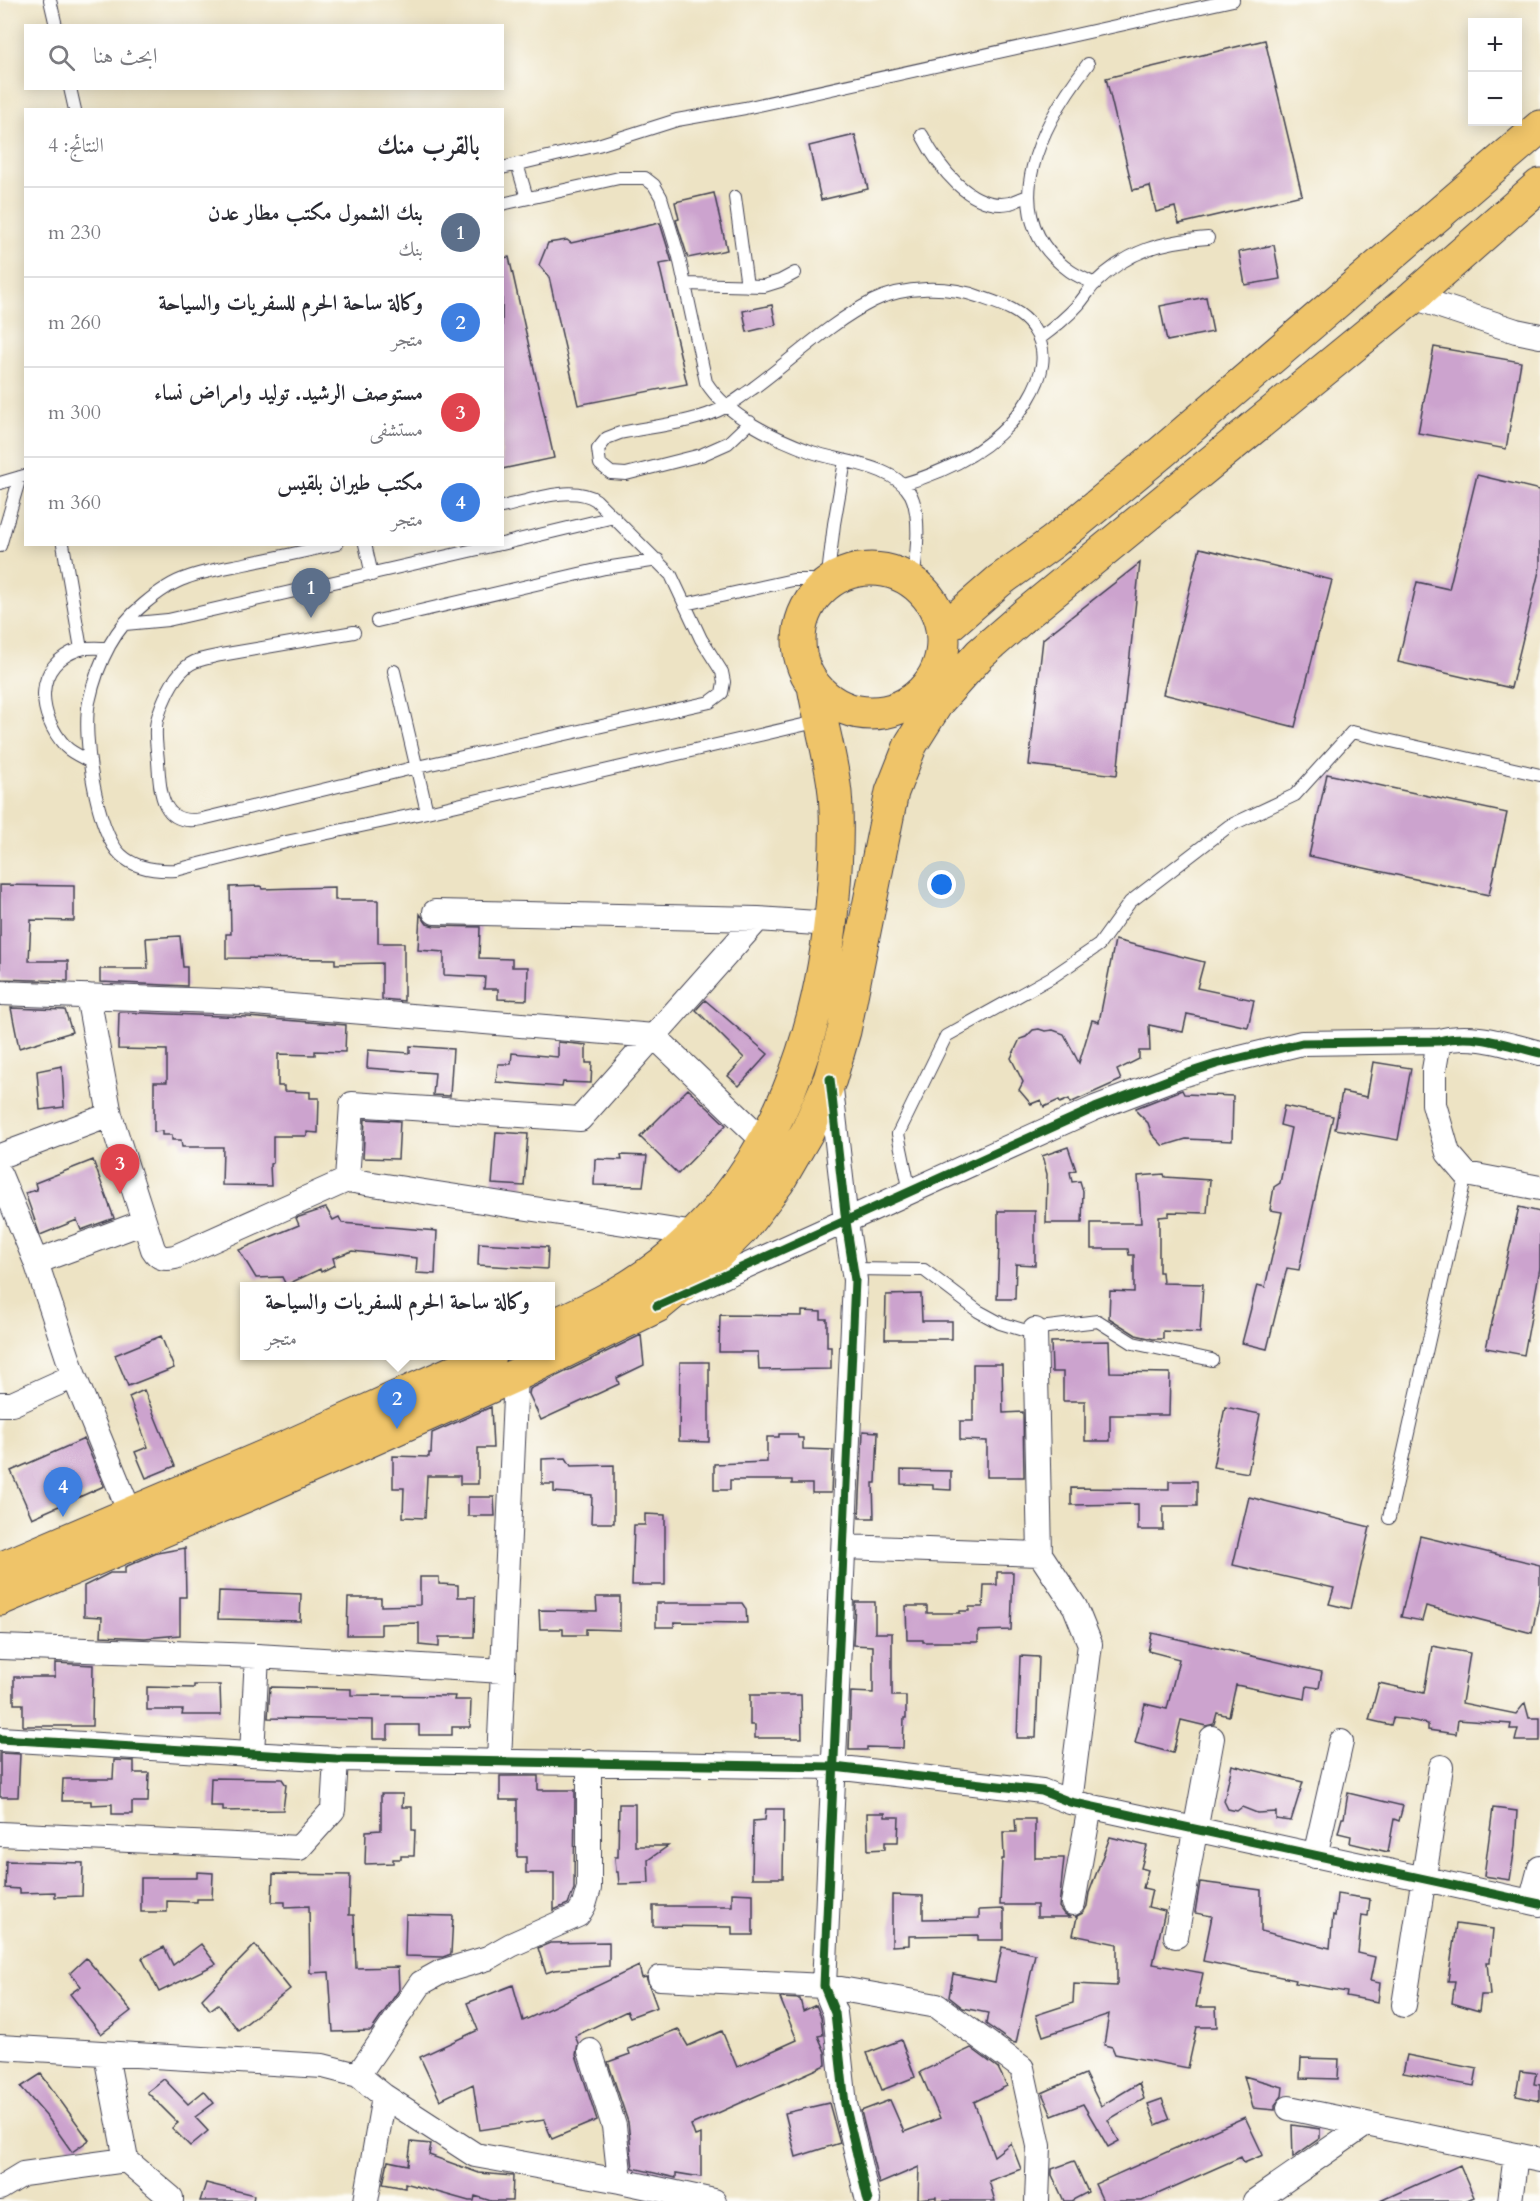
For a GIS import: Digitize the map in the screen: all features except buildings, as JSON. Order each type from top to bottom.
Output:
[{"type":"main road","points":[[943,630],[999,582],[1053,542],[1162,452],[1540,127]]},
{"type":"main road","points":[[555,1356],[657,1306],[727,1245],[778,1182],[807,1131],[830,1078],[844,1031],[892,792],[911,744],[938,700],[980,654],[1026,614],[1413,297],[1540,185]]},
{"type":"main road","points":[[555,1325],[606,1302],[653,1271],[695,1234],[734,1191],[765,1142],[785,1101],[802,1057],[815,1013],[831,924],[837,859],[837,826],[831,762],[814,686],[801,660],[799,632],[808,605],[816,593],[850,571],[864,569],[890,571],[913,582],[924,591],[933,603],[943,630],[944,644],[936,672],[929,684],[907,704],[879,712],[864,712],[836,704],[814,686]]},
{"type":"main road","points":[[0,1569],[287,1447],[480,1360]]},
{"type":"main road","points":[[0,1599],[259,1489],[547,1360]]},
{"type":"street","points":[[1413,297],[1516,332],[1540,336]]},
{"type":"street","points":[[435,912],[758,919],[831,924]]},
{"type":"street","points":[[347,1180],[352,1104],[580,1119],[758,919]]},
{"type":"street","points":[[0,993],[242,1002],[654,1036],[765,1142]]},
{"type":"street","points":[[88,996],[110,1115],[156,1255],[163,1259],[175,1257],[347,1180],[695,1234]]},
{"type":"street","points":[[657,1306],[1095,1108],[1216,1064],[1302,1043],[1439,1041],[1452,1038],[1475,1038],[1540,1053]]},
{"type":"street","points":[[1439,1041],[1434,1070],[1434,1104],[1448,1153],[1466,1174],[1540,1188]]},
{"type":"street","points":[[830,1078],[846,1222],[855,1280],[825,1986],[835,2013],[845,2104],[868,2201]]},
{"type":"street","points":[[0,1156],[110,1115]]},
{"type":"street","points":[[0,1175],[36,1262],[74,1376],[130,1514]]},
{"type":"street","points":[[36,1262],[144,1222]]},
{"type":"street","points":[[1035,1330],[1040,1554],[1075,1606],[1090,1644],[1073,1903]]},
{"type":"street","points":[[499,1761],[516,1375]]},
{"type":"street","points":[[0,1404],[12,1404],[74,1376]]},
{"type":"street","points":[[844,1547],[1040,1554]]},
{"type":"street","points":[[0,1647],[257,1656],[503,1671]]},
{"type":"street","points":[[252,1754],[257,1656]]},
{"type":"street","points":[[1176,1936],[1212,1738]]},
{"type":"street","points":[[0,1739],[336,1758],[834,1767],[1042,1791],[1080,1804],[1536,1903],[1540,1868]]},
{"type":"street","points":[[1315,1856],[1341,1742]]},
{"type":"street","points":[[0,1834],[299,1848],[333,1810],[336,1758]]},
{"type":"street","points":[[358,2075],[421,1983],[441,1972],[488,1958],[511,1945],[578,1916],[584,1905],[588,1888],[588,1762]]},
{"type":"street","points":[[1404,2005],[1441,1767]]},
{"type":"street","points":[[660,1978],[825,1986],[937,2006],[1022,2068],[1039,2146],[1037,2201]]},
{"type":"street","points":[[0,2047],[322,2066],[358,2075],[384,2096],[475,2155],[620,2181],[714,2201]]},
{"type":"street","points":[[590,2051],[614,2126],[620,2181]]},
{"type":"street","points":[[106,2055],[126,2160],[171,2198],[171,2201]]},
{"type":"street","points":[[366,2201],[384,2096]]},
{"type":"street","points":[[1289,2108],[1540,2160]]},
{"type":"street","points":[[1255,2201],[1366,2124]]},
{"type":"street","points":[[1510,2201],[1516,2155]]},
{"type":"street","points":[[0,2188],[23,2174],[126,2160]]},
{"type":"lane","points":[[50,0],[56,24]]},
{"type":"lane","points":[[504,168],[598,145],[677,120],[745,108],[1233,0]]},
{"type":"lane","points":[[1088,64],[1068,90],[1051,118],[1038,148],[1029,180],[1028,196],[1034,226],[1050,252],[1070,271],[1095,284]]},
{"type":"lane","points":[[70,90],[75,108]]},
{"type":"lane","points":[[922,135],[935,159],[953,180],[975,196],[992,203],[1011,202],[1028,196]]},
{"type":"lane","points":[[518,164],[527,198]]},
{"type":"lane","points":[[504,204],[619,177],[645,178],[654,185],[662,197],[706,382],[711,391],[750,422],[782,440],[888,474],[903,484],[911,496],[916,527],[913,582]]},
{"type":"lane","points":[[735,197],[747,286]]},
{"type":"lane","points":[[1040,338],[1068,316],[1095,284],[1118,264],[1146,249],[1176,240],[1208,238]]},
{"type":"lane","points":[[684,284],[716,283],[747,286],[772,284],[795,273]]},
{"type":"lane","points":[[750,422],[728,443],[701,456],[626,474],[611,473],[600,464],[598,449],[607,438],[620,433],[706,415],[727,406],[837,324],[874,300],[918,288],[964,291],[1007,307],[1027,319],[1040,338],[1044,361],[1038,383],[1020,411],[998,435],[969,457],[929,477],[903,484]]},
{"type":"lane","points":[[685,604],[793,580],[810,580],[827,584],[845,461]]},
{"type":"lane","points":[[0,483],[23,477]]},
{"type":"lane","points":[[0,546],[23,477]]},
{"type":"lane","points":[[354,632],[220,655],[201,659],[186,666],[169,690],[157,721],[159,783],[166,807],[177,817],[192,821],[417,767],[710,702],[723,693],[722,672],[701,639],[677,584],[658,560],[587,494],[561,494],[504,507]]},
{"type":"lane","points":[[504,543],[614,517]]},
{"type":"lane","points":[[63,546],[81,649]]},
{"type":"lane","points":[[328,546],[185,578],[141,606],[108,648],[88,704],[89,761],[103,820],[110,838],[120,855],[137,866],[158,871],[176,870],[286,842],[427,812],[820,721]]},
{"type":"lane","points":[[365,546],[372,575]]},
{"type":"lane","points":[[125,624],[168,620],[493,546]]},
{"type":"lane","points":[[377,621],[605,568],[658,560]]},
{"type":"lane","points":[[89,761],[68,749],[52,729],[44,705],[45,681],[59,659],[81,649],[108,648]]},
{"type":"lane","points":[[394,671],[427,812]]},
{"type":"lane","points":[[910,1192],[898,1134],[946,1036],[1052,977],[1099,945],[1130,902],[1229,826],[1295,795],[1352,732],[1540,775]]},
{"type":"lane","points":[[1389,1518],[1466,1174]]},
{"type":"lane","points":[[853,1269],[924,1270],[978,1311],[1000,1323],[1023,1330],[1098,1321],[1133,1343],[1212,1360]]},
{"type":"cycle path","points":[[657,1306],[1095,1108],[1216,1064],[1302,1043],[1439,1041],[1464,1038],[1490,1041],[1540,1053]]},
{"type":"cycle path","points":[[830,1079],[855,1280],[824,1986],[835,2013],[845,2104],[868,2201]]},
{"type":"cycle path","points":[[0,1739],[336,1759],[834,1767],[1042,1791],[1070,1802],[1540,1904]]},
{"type":"place","name":"بنك الشمول مكتب مطار عدن","points":[[311,618]]},
{"type":"place","name":"مستوصف الرشيد. توليد وامراض نساء","points":[[120,1194]]},
{"type":"place","name":"وكالة ساحة الحرم للسفريات والسياحة","points":[[397,1429]]},
{"type":"place","name":"مكتب طيران بلقيس","points":[[63,1517]]}]
